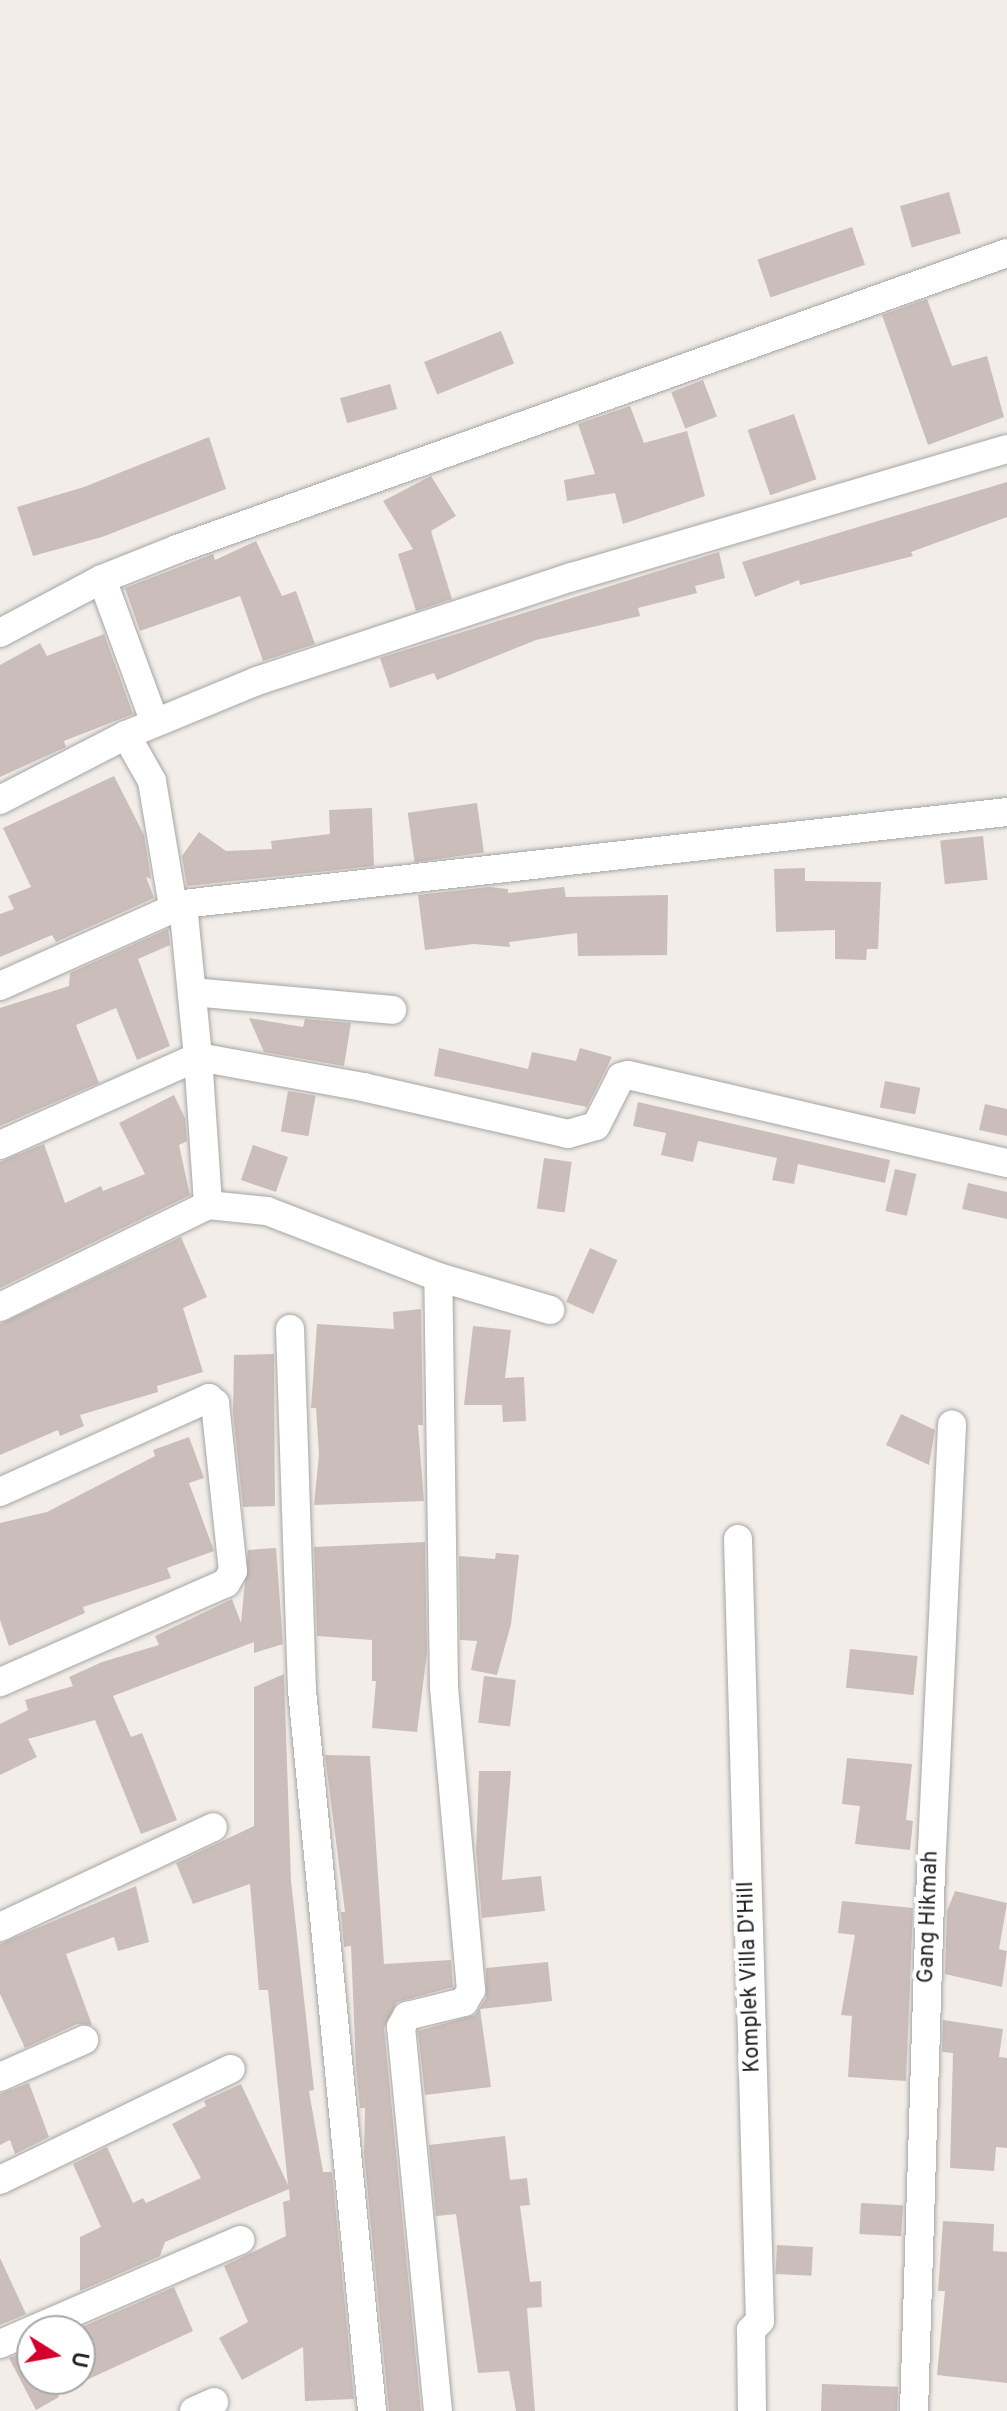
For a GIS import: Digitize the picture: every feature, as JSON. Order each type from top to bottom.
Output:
[{"type":"street","points":[[0,633],[102,579],[1007,253]]},
{"type":"street","points":[[0,800],[126,735],[257,681],[572,577],[1007,449]]},
{"type":"street","points":[[102,579],[155,723]]},
{"type":"street","points":[[126,735],[152,781],[178,905],[192,992],[208,1205]]},
{"type":"street","points":[[0,986],[178,905],[1007,812]]},
{"type":"street","points":[[192,992],[392,1010]]},
{"type":"street","points":[[0,1145],[198,1057],[363,1087],[568,1134],[596,1126],[621,1077],[628,1075],[1007,1163]]},
{"type":"street","points":[[0,1307],[208,1205],[267,1211],[438,1277],[550,1310]]},
{"type":"street","points":[[438,1277],[444,1686],[471,1990],[464,2002],[412,2013],[401,2027],[438,2411]]},
{"type":"street","points":[[290,1329],[302,1690],[372,2411]]},
{"type":"street","points":[[0,1492],[209,1398],[215,1403],[233,1571],[226,1583],[0,1682]]},
{"type":"street","name":"Gang Hikmah","points":[[914,2411],[931,1871],[952,1424]]},
{"type":"street","name":"Komplek Villa D'Hill","points":[[738,1539],[760,2321],[751,2330],[752,2411]]},
{"type":"street","points":[[0,1927],[213,1827]]},
{"type":"street","points":[[0,2077],[84,2040]]},
{"type":"street","points":[[0,2180],[231,2069]]},
{"type":"street","points":[[0,2344],[240,2240]]},
{"type":"building","points":[[949,192],[961,233],[912,247],[900,206]]},
{"type":"building","points":[[852,227],[865,265],[770,297],[757,260]]},
{"type":"building","points":[[927,299],[952,366],[987,356],[1004,417],[928,445],[882,315]]},
{"type":"building","points":[[501,331],[514,363],[437,395],[424,362]]},
{"type":"building","points":[[703,380],[717,416],[685,429],[671,392]]},
{"type":"building","points":[[390,384],[397,409],[347,423],[340,398]]},
{"type":"building","points":[[630,406],[644,443],[687,431],[705,496],[623,524],[615,493],[567,501],[564,480],[595,474],[578,424]]},
{"type":"building","points":[[794,414],[816,479],[770,495],[748,430]]},
{"type":"building","points":[[209,437],[226,489],[102,537],[33,556],[17,507],[84,487]]},
{"type":"building","points":[[431,476],[456,516],[431,531],[452,599],[416,611],[398,554],[413,549],[383,501]]},
{"type":"building","points":[[1007,482],[1007,517],[911,552],[913,556],[800,585],[799,580],[755,597],[742,562]]},
{"type":"building","points":[[256,541],[282,596],[296,591],[315,644],[263,661],[240,596],[140,631],[125,588],[213,554],[215,560]]},
{"type":"building","points":[[719,552],[725,578],[695,586],[697,593],[638,608],[640,616],[536,640],[437,680],[434,673],[390,688],[380,658]]},
{"type":"building","points":[[104,634],[133,714],[64,741],[66,747],[0,777],[0,665],[40,643],[47,656]]},
{"type":"building","points":[[114,776],[144,835],[151,879],[146,877],[154,898],[56,942],[52,935],[0,957],[0,914],[14,909],[8,896],[31,887],[3,828]]},
{"type":"building","points":[[477,803],[484,853],[415,862],[408,813]]},
{"type":"building","points":[[372,808],[374,866],[187,886],[182,856],[199,832],[226,851],[272,849],[271,841],[330,834],[329,810]]},
{"type":"building","points":[[983,836],[988,880],[945,884],[940,840]]},
{"type":"building","points":[[805,868],[805,881],[881,882],[878,949],[867,949],[866,960],[835,959],[835,930],[776,932],[774,869]]},
{"type":"building","points":[[489,887],[508,889],[508,893],[564,887],[566,897],[668,895],[667,955],[578,956],[577,933],[509,942],[510,947],[474,944],[425,950],[418,895]]},
{"type":"building","points":[[168,929],[170,945],[138,959],[170,1046],[137,1060],[116,1008],[76,1025],[99,1083],[0,1126],[0,1008],[69,986],[70,973]]},
{"type":"building","points":[[249,1018],[303,1027],[305,1019],[351,1023],[344,1066],[264,1052]]},
{"type":"building","points":[[439,1048],[528,1069],[532,1052],[576,1061],[580,1048],[612,1057],[587,1107],[434,1076]]},
{"type":"building","points":[[885,1081],[920,1088],[915,1114],[880,1108]]},
{"type":"building","points":[[288,1091],[316,1096],[308,1136],[281,1131]]},
{"type":"building","points":[[174,1095],[185,1118],[187,1141],[179,1145],[190,1195],[0,1288],[0,1162],[44,1144],[65,1203],[101,1186],[103,1191],[145,1174],[119,1123]]},
{"type":"building","points":[[638,1102],[890,1160],[885,1183],[798,1164],[794,1184],[772,1180],[777,1158],[698,1141],[693,1162],[661,1155],[666,1133],[633,1126]]},
{"type":"building","points":[[985,1104],[1007,1109],[1007,1136],[979,1130]]},
{"type":"building","points":[[253,1145],[288,1157],[276,1192],[241,1180]]},
{"type":"building","points":[[544,1158],[572,1162],[565,1212],[537,1209]]},
{"type":"building","points":[[895,1169],[916,1174],[907,1216],[885,1211]]},
{"type":"building","points":[[968,1183],[1007,1192],[1007,1219],[962,1209]]},
{"type":"building","points":[[181,1237],[207,1297],[183,1308],[203,1372],[157,1386],[158,1392],[80,1415],[84,1426],[60,1436],[58,1430],[0,1455],[0,1324]]},
{"type":"building","points":[[590,1248],[617,1260],[593,1314],[566,1302]]},
{"type":"building","points":[[421,1309],[423,1425],[418,1425],[424,1501],[314,1505],[319,1454],[316,1408],[311,1408],[317,1324],[394,1329],[393,1312]]},
{"type":"building","points":[[473,1326],[511,1330],[505,1378],[524,1377],[526,1421],[503,1422],[502,1405],[464,1405]]},
{"type":"building","points":[[274,1354],[275,1506],[243,1507],[233,1413],[234,1355]]},
{"type":"building","points":[[901,1414],[935,1430],[929,1465],[886,1445]]},
{"type":"building","points":[[189,1437],[204,1478],[189,1483],[214,1551],[167,1568],[171,1578],[83,1607],[85,1613],[9,1646],[0,1620],[0,1523],[47,1512],[155,1456],[153,1450]]},
{"type":"building","points":[[425,1542],[427,1653],[417,1732],[372,1728],[376,1681],[372,1681],[372,1640],[317,1636],[314,1547]]},
{"type":"building","points":[[276,1548],[283,1644],[254,1653],[254,1642],[113,1696],[131,1737],[142,1733],[177,1820],[141,1834],[95,1720],[28,1739],[37,1757],[0,1775],[0,1724],[28,1710],[25,1700],[73,1686],[69,1677],[102,1662],[159,1645],[155,1636],[232,1599],[241,1623],[248,1550]]},
{"type":"building","points":[[496,1553],[519,1555],[511,1624],[497,1675],[471,1670],[477,1641],[460,1640],[459,1556],[495,1559]]},
{"type":"building","points":[[850,1649],[918,1656],[914,1695],[846,1688]]},
{"type":"building","points":[[284,1674],[291,1881],[314,2090],[309,2091],[323,2172],[332,2172],[354,2399],[305,2401],[303,2347],[242,2380],[219,2338],[248,2322],[224,2266],[286,2236],[283,2202],[290,2200],[289,2189],[165,2242],[160,2256],[80,2291],[80,2237],[101,2227],[73,2164],[107,2147],[133,2203],[143,2198],[146,2203],[201,2178],[172,2124],[206,2106],[204,2101],[241,2084],[288,2185],[268,1990],[259,1990],[250,1884],[193,1904],[176,1863],[254,1826],[254,1687]]},
{"type":"building","points":[[484,1676],[516,1680],[510,1727],[478,1723]]},
{"type":"building","points":[[325,1755],[370,1756],[384,1964],[451,1960],[453,1987],[397,2002],[384,2028],[421,2411],[389,2411],[364,2153],[365,2108],[360,2108],[356,2067],[351,1946],[344,1947],[341,1912],[345,1912]]},
{"type":"building","points":[[847,1758],[912,1764],[906,1820],[913,1821],[910,1850],[855,1844],[860,1806],[842,1804]]},
{"type":"building","points":[[479,1771],[511,1771],[502,1880],[541,1876],[545,1911],[482,1918],[476,1851]]},
{"type":"building","points":[[136,1886],[149,1942],[118,1951],[114,1937],[66,1954],[92,2025],[77,2024],[25,2048],[0,1994],[0,1944]]},
{"type":"building","points":[[955,1891],[1007,1903],[999,1949],[1007,1951],[1002,1987],[945,1974],[947,1911]]},
{"type":"building","points":[[842,1901],[913,1908],[906,2081],[848,2077],[852,2016],[841,2015],[855,1935],[838,1933]]},
{"type":"building","points":[[548,1962],[552,2001],[480,2009],[491,2087],[425,2095],[418,2031],[475,2015],[486,1998],[486,1968]]},
{"type":"building","points":[[943,2020],[1003,2029],[999,2057],[1007,2058],[1007,2148],[996,2147],[994,2171],[950,2168],[953,2053],[942,2052]]},
{"type":"building","points":[[29,2083],[49,2137],[15,2154],[10,2140],[0,2145],[0,2094]]},
{"type":"building","points":[[505,2136],[510,2180],[527,2178],[530,2205],[520,2206],[530,2282],[541,2281],[542,2307],[527,2308],[535,2411],[516,2411],[509,2371],[478,2373],[456,2214],[436,2216],[429,2145]]},
{"type":"building","points":[[861,2203],[903,2205],[901,2236],[859,2234]]},
{"type":"building","points":[[943,2221],[994,2224],[993,2251],[1007,2252],[1007,2383],[937,2375],[945,2291],[938,2291]]},
{"type":"building","points":[[777,2245],[813,2247],[811,2276],[775,2274]]},
{"type":"building","points":[[0,2258],[26,2314],[16,2315],[16,2318],[0,2325]]},
{"type":"building","points":[[174,2287],[193,2331],[96,2376],[96,2321]]},
{"type":"building","points":[[16,2355],[16,2371],[9,2358]]},
{"type":"building","points":[[822,2384],[898,2387],[897,2411],[821,2411]]},
{"type":"building","points":[[28,2395],[58,2395],[59,2397],[36,2410]]}]
